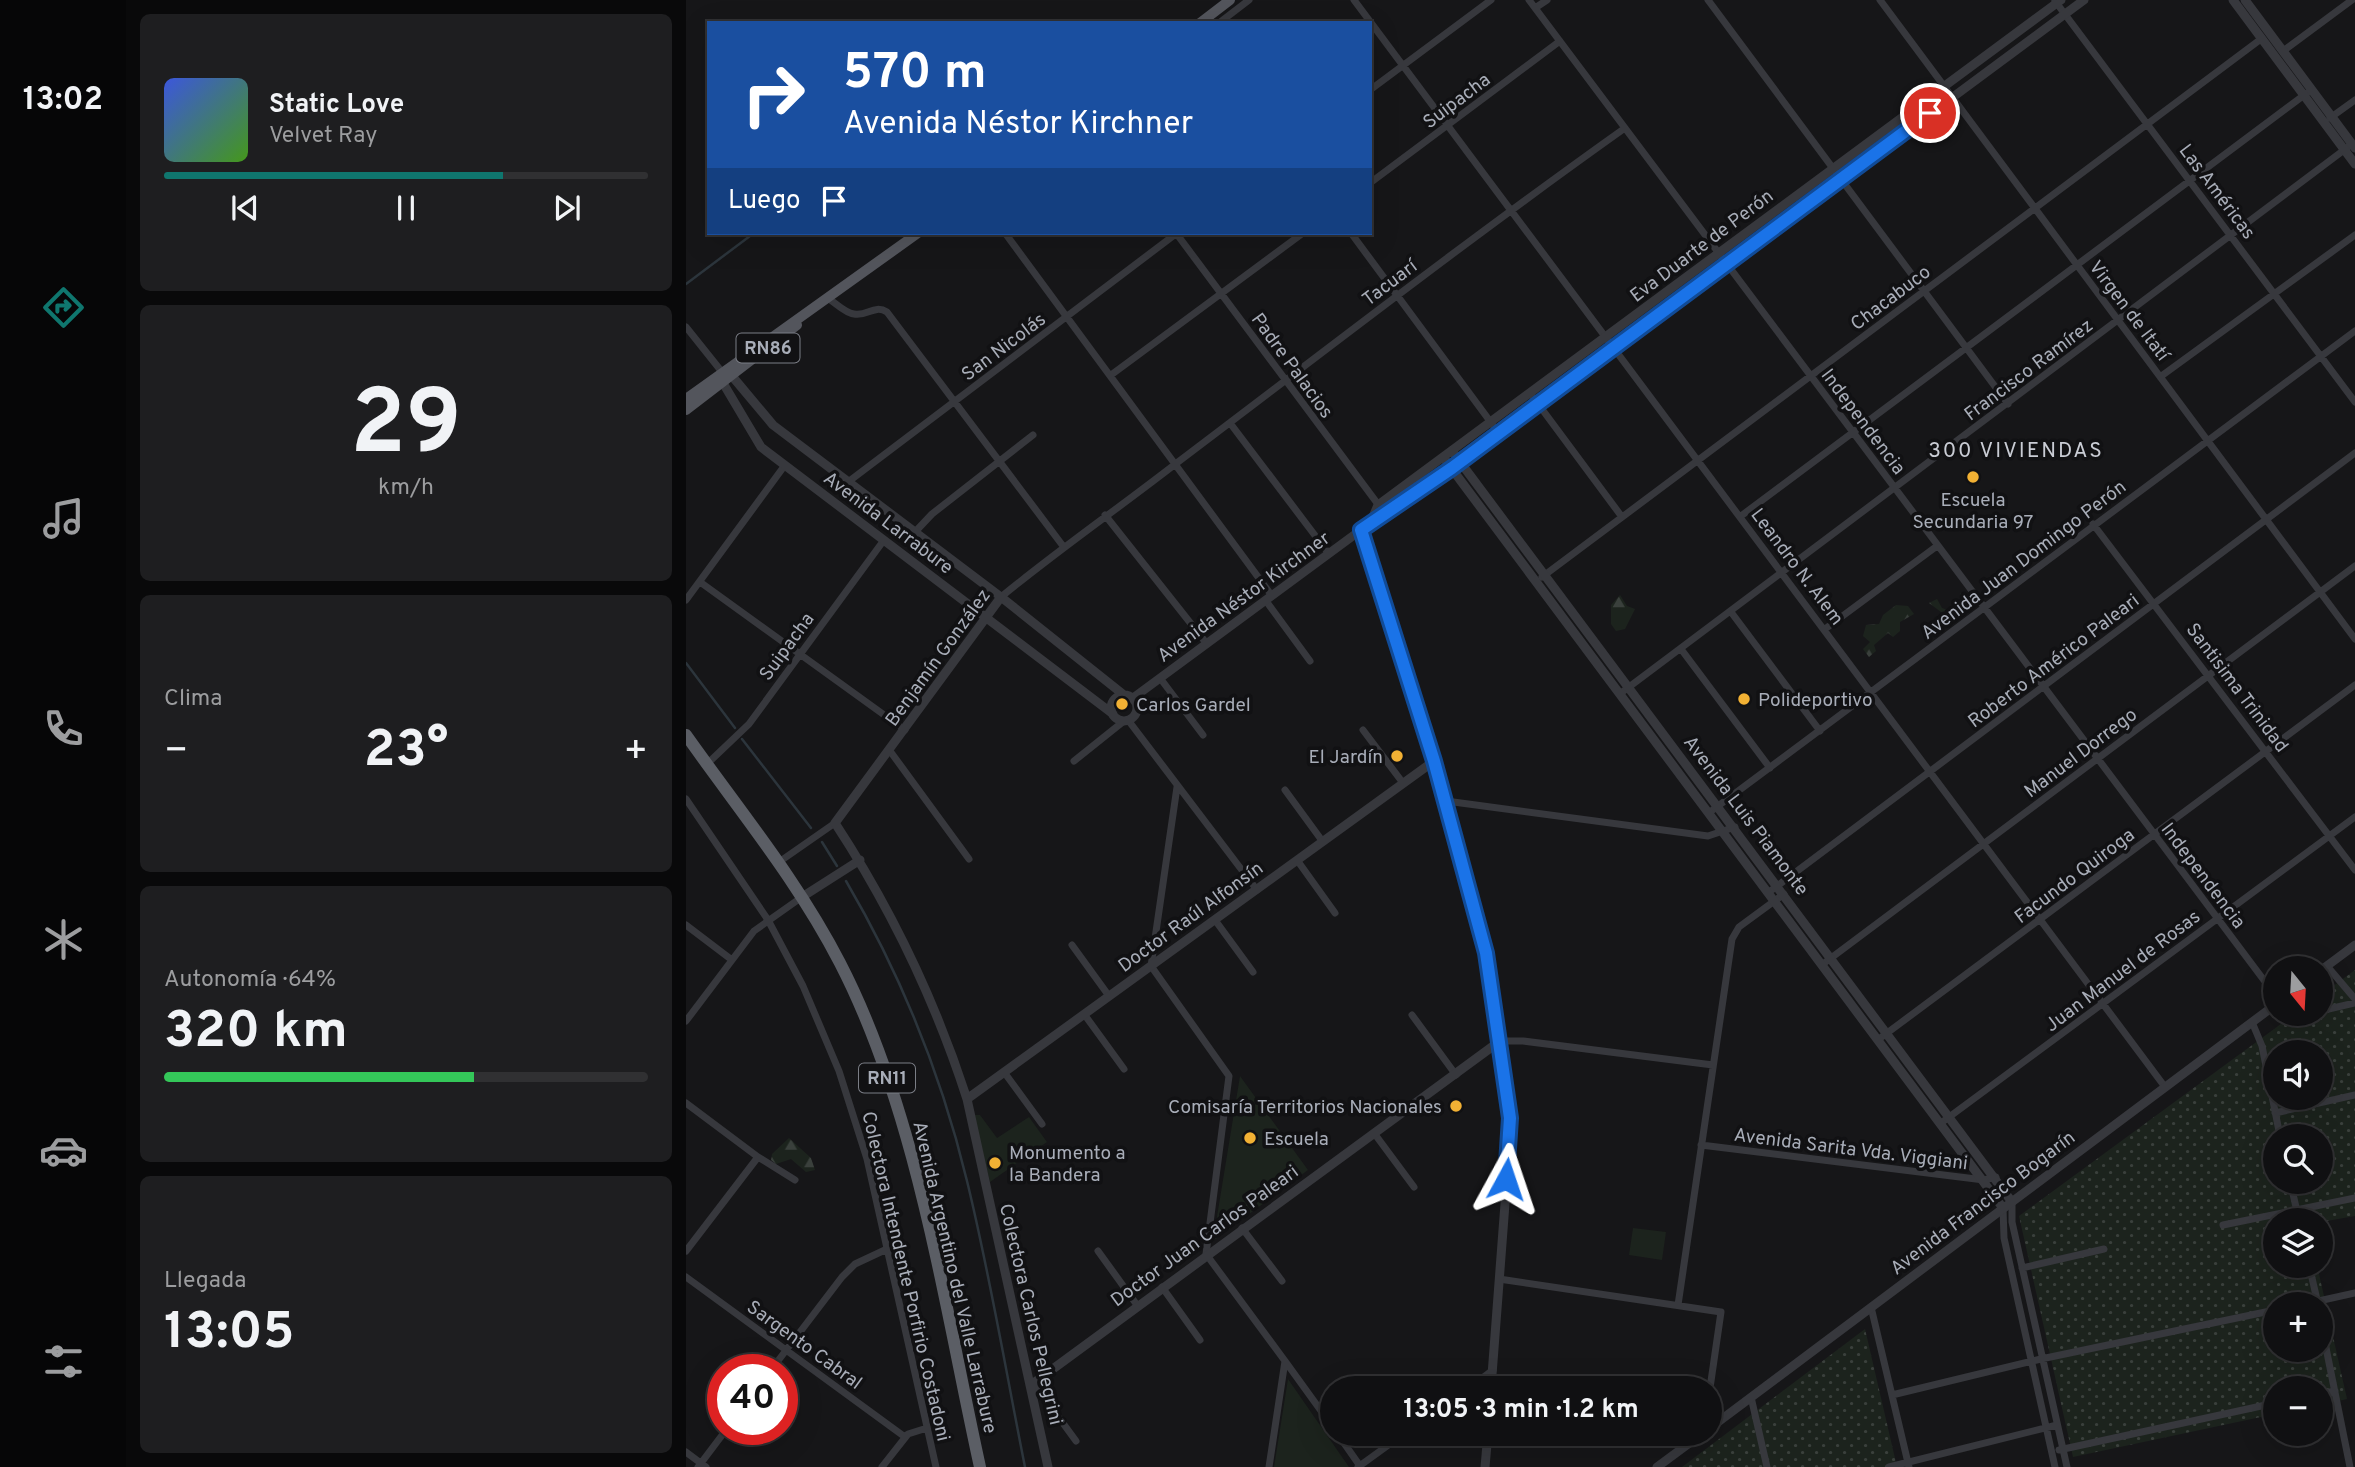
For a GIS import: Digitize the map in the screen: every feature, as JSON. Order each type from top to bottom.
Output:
[{"type":"highway","name":"Avenida Argentino del Valle Larrabure","points":[[686,735],[802,897],[842,965],[864,1015],[899,1114],[916,1173],[980,1467]]},
{"type":"main road","points":[[1202,21],[1230,0]]},
{"type":"main road","name":"RN86","points":[[686,410],[811,310],[915,235]]},
{"type":"main road","name":"RN86","points":[[686,399],[726,377]]},
{"type":"street","points":[[1222,21],[1250,0]]},
{"type":"street","name":"Leandro N. Alem","points":[[1354,0],[1370,21]]},
{"type":"street","points":[[1372,89],[1492,0]]},
{"type":"street","name":"Independencia","points":[[1529,0],[2263,979]]},
{"type":"street","points":[[1535,8],[1546,0]]},
{"type":"street","points":[[1708,0],[2008,404]]},
{"type":"street","name":"Virgen de Itatí","points":[[1880,0],[2206,443],[2355,639]]},
{"type":"street","name":"Avenida Néstor Kirchner","points":[[1128,697],[1160,678],[1365,527],[1452,468],[2084,0]]},
{"type":"street","points":[[2233,0],[2261,38],[2308,92]]},
{"type":"street","points":[[2245,0],[2283,51],[2308,92],[2350,147],[2355,164]]},
{"type":"street","points":[[2283,51],[2352,0]]},
{"type":"street","name":"Eva Duarte de Perón","points":[[1365,527],[1378,505],[2058,1]]},
{"type":"street","name":"Las Américas","points":[[2058,1],[2355,402]]},
{"type":"street","name":"Leandro N. Alem","points":[[1372,23],[2165,1087]]},
{"type":"street","name":"Chacabuco","points":[[1538,582],[1545,574],[2261,38]]},
{"type":"street","name":"Suipacha","points":[[1372,182],[1560,41]]},
{"type":"street","points":[[1741,516],[2308,92]]},
{"type":"street","points":[[2328,120],[2355,100]]},
{"type":"street","name":"Tacuarí","points":[[1176,464],[1511,209],[1625,128]]},
{"type":"street","name":"Francisco Ramírez","points":[[1621,693],[2350,147]]},
{"type":"street","points":[[1006,235],[1176,464],[1310,661]]},
{"type":"street","name":"San Nicolás","points":[[848,482],[1173,235]]},
{"type":"street","name":"Padre Palacios","points":[[1177,235],[1386,515]]},
{"type":"street","points":[[1111,375],[1300,235]]},
{"type":"street","points":[[1352,235],[1499,432]]},
{"type":"street","points":[[2160,377],[2355,235]]},
{"type":"street","points":[[829,299],[853,314],[861,315],[875,309],[887,312],[1063,546]]},
{"type":"street","points":[[686,327],[726,377]]},
{"type":"street","name":"Avenida Juan Domingo Perón","points":[[1710,813],[2093,524],[2355,331]]},
{"type":"street","name":"Avenida Larrabure","points":[[726,377],[766,419],[1128,697]]},
{"type":"street","name":"Avenida Larrabure","points":[[726,377],[757,443],[1113,714],[1126,721]]},
{"type":"street","points":[[1530,393],[1622,517]]},
{"type":"street","points":[[751,430],[766,419]]},
{"type":"street","points":[[1230,423],[1329,554]]},
{"type":"street","points":[[915,532],[998,460],[1032,435]]},
{"type":"street","name":"Avenida Luis Piamonte","points":[[1452,451],[1735,827],[2012,1202]]},
{"type":"street","name":"Roberto Américo Paleari","points":[[1769,892],[2355,453]]},
{"type":"street","name":"Avenida Luis Piamonte","points":[[1443,457],[2003,1208]]},
{"type":"street","name":"Benjamín González","points":[[779,862],[835,822],[890,751],[1001,597],[1063,546],[1176,464]]},
{"type":"street","points":[[686,600],[785,465]]},
{"type":"street","points":[[1105,515],[1207,644]]},
{"type":"street","name":"Santisima Trinidad","points":[[2093,524],[2155,602],[2355,870]]},
{"type":"street","points":[[1365,527],[1446,801],[1486,953],[1500,1041],[1511,1125],[1493,1376]]},
{"type":"street","name":"Suipacha","points":[[707,764],[749,724],[884,540]]},
{"type":"street","points":[[1825,629],[1937,545]]},
{"type":"street","name":"Manuel Dorrego","points":[[1823,964],[2355,566]]},
{"type":"street","points":[[700,582],[905,730]]},
{"type":"street","points":[[1731,612],[1820,731]]},
{"type":"street","points":[[1681,649],[1770,768]]},
{"type":"street","points":[[1160,678],[1202,735]]},
{"type":"street","name":"Facundo Quiroga","points":[[1879,1039],[2355,685]]},
{"type":"street","points":[[1074,761],[1126,721],[1137,709],[1128,697],[1113,702],[1113,714]]},
{"type":"street","points":[[1126,721],[1257,890]]},
{"type":"street","points":[[1363,730],[1403,783]]},
{"type":"street","points":[[890,751],[969,859]]},
{"type":"street","name":"Doctor Raúl Alfonsín","points":[[967,1100],[1434,761]]},
{"type":"street","points":[[1177,787],[1151,966],[1229,1076],[1206,1254],[1320,1410]]},
{"type":"street","points":[[1285,790],[1323,842]]},
{"type":"street","name":"Colectora Intendente Porfirio Costadoni","points":[[686,799],[689,810],[768,920],[803,986],[839,1071],[867,1159],[936,1467]]},
{"type":"street","points":[[1446,801],[1708,836],[1735,827]]},
{"type":"street","name":"Juan Manuel de Rosas","points":[[1941,1123],[2355,817]]},
{"type":"street","name":"Colectora Carlos Pellegrini","points":[[835,822],[891,912],[917,966],[967,1100],[1048,1467]]},
{"type":"street","points":[[686,1021],[754,931],[860,860]]},
{"type":"street","points":[[1297,860],[1335,913]]},
{"type":"street","points":[[1678,1305],[1731,939],[1739,927],[1784,894]]},
{"type":"street","points":[[1215,920],[1252,972]]},
{"type":"street","points":[[686,925],[732,960]]},
{"type":"street","points":[[1072,945],[1109,996]]},
{"type":"street","points":[[2333,962],[2355,945]]},
{"type":"street","points":[[2333,978],[2355,1001],[2333,1007]]},
{"type":"street","points":[[1084,1014],[1124,1069]]},
{"type":"street","points":[[1412,1014],[1455,1075]]},
{"type":"street","name":"Avenida Francisco Bogarín","points":[[1722,1418],[2263,1014]]},
{"type":"street","points":[[2252,1022],[2262,1046],[2277,1124]]},
{"type":"street","points":[[1500,1041],[1522,1041],[1713,1065]]},
{"type":"street","name":"Doctor Juan Carlos Paleari","points":[[1031,1385],[1206,1254],[1500,1041]]},
{"type":"street","points":[[1004,1072],[1042,1124]]},
{"type":"street","points":[[2275,1113],[2355,1095]]},
{"type":"street","points":[[686,1103],[758,1157],[795,1180]]},
{"type":"street","points":[[1374,1133],[1414,1187]]},
{"type":"street","name":"Avenida Sarita Vda. Viggiani","points":[[1701,1145],[1984,1180],[1996,1178]]},
{"type":"street","points":[[686,1251],[758,1157]]},
{"type":"street","points":[[2307,1208],[2355,1198]]},
{"type":"street","points":[[2012,1202],[2012,1222],[2067,1467]]},
{"type":"street","points":[[2003,1208],[2004,1238],[2056,1467]]},
{"type":"street","points":[[2223,1225],[2263,1217]]},
{"type":"street","points":[[1242,1228],[1282,1282]]},
{"type":"street","points":[[783,1354],[842,1277],[855,1264],[887,1249]]},
{"type":"street","points":[[2022,1268],[2104,1249]]},
{"type":"street","points":[[1098,1251],[1137,1306]]},
{"type":"street","name":"Sargento Cabral","points":[[686,1277],[905,1437]]},
{"type":"street","points":[[1499,1279],[1721,1312],[1712,1376]]},
{"type":"street","points":[[1162,1287],[1200,1340]]},
{"type":"street","points":[[2333,1298],[2355,1293]]},
{"type":"street","points":[[1871,1307],[1908,1465]]},
{"type":"street","points":[[1892,1395],[2032,1361],[2263,1313]]},
{"type":"street","points":[[1269,1467],[1284,1361]]},
{"type":"street","points":[[2329,1362],[2350,1467]]},
{"type":"street","points":[[1485,1376],[1493,1370]]},
{"type":"street","points":[[1031,1385],[1038,1389],[1076,1441]]},
{"type":"street","points":[[1751,1397],[1767,1467]]},
{"type":"street","points":[[2052,1452],[2263,1407]]},
{"type":"street","points":[[1889,1467],[1908,1465],[2057,1425]]},
{"type":"street","points":[[882,1467],[905,1437],[928,1428]]},
{"type":"street","points":[[686,1452],[702,1466],[716,1445]]},
{"type":"street","points":[[1346,1446],[1359,1466],[1385,1446]]},
{"type":"street","points":[[1485,1467],[1487,1446]]},
{"type":"street","points":[[1657,1467],[1685,1446]]},
{"type":"green space","points":[[1960,593],[1965,596],[1966,608],[1947,624],[1945,615],[1929,603],[1937,599],[1942,608],[1950,611],[1960,602]]},
{"type":"green space","points":[[1620,595],[1627,606],[1635,609],[1625,629],[1616,631],[1611,624],[1611,605]]},
{"type":"green space","points":[[1896,605],[1908,606],[1914,614],[1900,622],[1900,631],[1893,637],[1888,633],[1874,645],[1876,651],[1869,657],[1863,649],[1870,642],[1863,636],[1866,625],[1879,624],[1883,615]]},
{"type":"green space","points":[[2355,970],[2355,1216],[2333,1220],[2333,1208],[2263,1208],[2263,1278],[2320,1278],[2323,1292],[2263,1292],[2263,1362],[2333,1362],[2333,1336],[2347,1399],[2333,1402],[2333,1376],[2263,1376],[2263,1417],[2073,1457],[2019,1216],[2278,1026],[2333,1026],[2333,986]]},
{"type":"green space","points":[[1240,1076],[1308,1170],[1213,1241]]},
{"type":"green space","points":[[973,1115],[980,1115],[997,1138],[1029,1117],[1047,1142],[990,1182]]},
{"type":"green space","points":[[789,1138],[811,1158],[815,1170],[806,1172],[791,1159],[776,1164],[771,1160],[772,1154]]},
{"type":"green space","points":[[1633,1228],[1666,1232],[1662,1260],[1629,1255]]},
{"type":"green space","points":[[1865,1329],[1897,1467],[1682,1467],[1710,1446],[1722,1446],[1722,1437]]},
{"type":"green space","points":[[1288,1379],[1320,1425],[1320,1446],[1334,1446],[1349,1467],[1274,1467]]},
{"type":"waterway","points":[[686,284],[751,235]]},
{"type":"waterway","points":[[686,663],[735,728]]},
{"type":"waterway","points":[[742,739],[811,828]]},
{"type":"waterway","points":[[822,842],[837,866]]},
{"type":"waterway","points":[[846,881],[884,952],[917,1026],[957,1142],[975,1216],[1025,1467]]},
{"type":"place","name":"Escuela Secundaria 97","points":[[1973,477]]},
{"type":"place","name":"Polideportivo","points":[[1744,699]]},
{"type":"place","name":"Carlos Gardel","points":[[1122,704]]},
{"type":"place","name":"El Jardín","points":[[1397,756]]},
{"type":"place","name":"Comisaría Territorios Nacionales","points":[[1456,1106]]},
{"type":"place","name":"Escuela","points":[[1250,1138]]},
{"type":"place","name":"Monumento a la Bandera","points":[[995,1163]]},
{"type":"district","name":"300 VIVIENDAS","points":[[2016,450]]},
{"type":"route","points":[[1506,1179],[1511,1125],[1490,974],[1474,898],[1361,530],[1452,468],[1930,113]]}]
